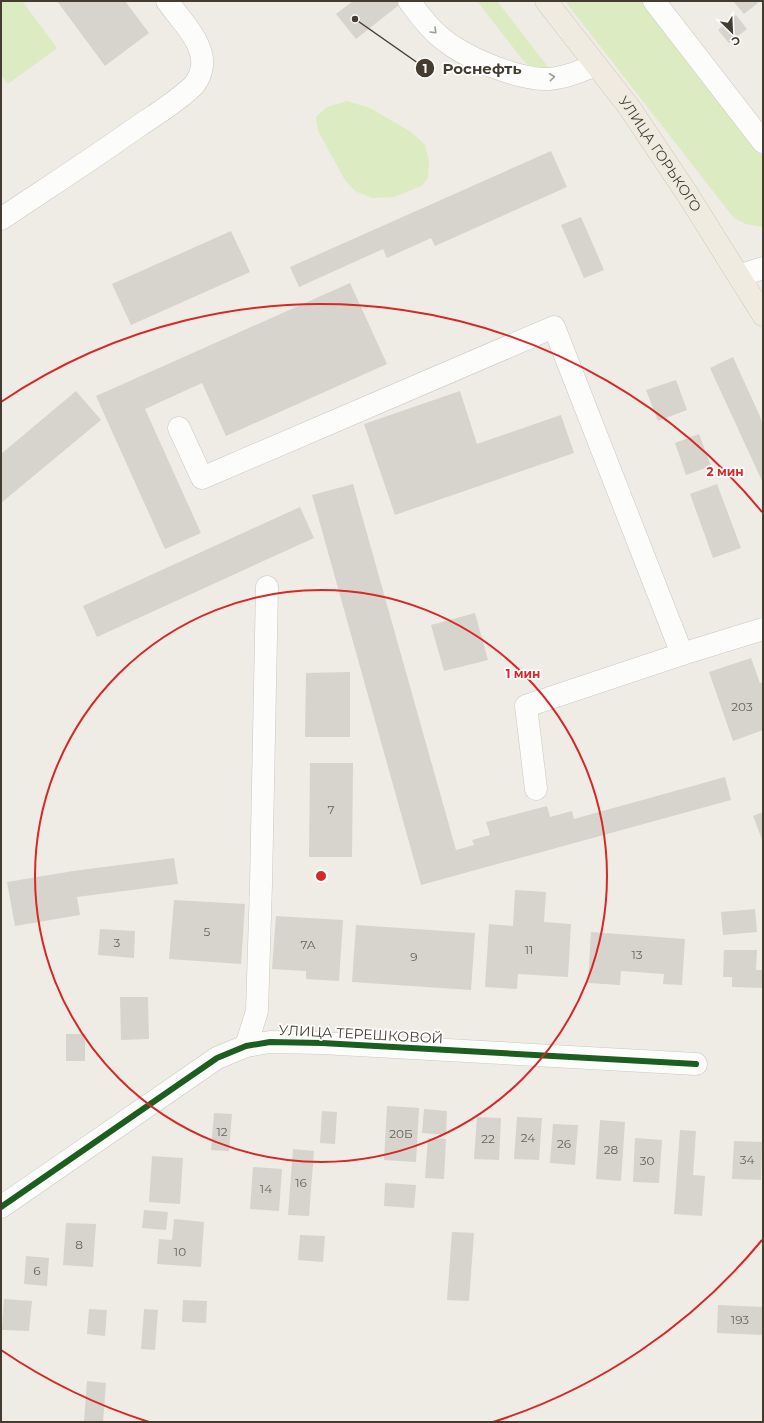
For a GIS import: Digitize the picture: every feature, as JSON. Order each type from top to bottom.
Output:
[{"type":"main road","name":"УЛИЦА ГОРЬКОГО","points":[[546,1],[629,107],[688,195],[763,315]]},
{"type":"street","points":[[1,219],[131,132],[187,92],[195,84],[199,77],[202,65],[201,52],[195,39],[166,1]]},
{"type":"street","points":[[409,1],[429,27],[439,37],[472,58],[495,67],[525,76],[549,78],[571,74],[596,65]]},
{"type":"street","points":[[654,1],[763,142]]},
{"type":"street","points":[[739,276],[763,268]]},
{"type":"street","points":[[179,428],[202,478],[554,328],[682,654]]},
{"type":"street","points":[[246,1046],[257,1011],[267,587]]},
{"type":"street","points":[[536,789],[526,706],[682,654],[763,629]]},
{"type":"street","name":"УЛИЦА ТЕРЕШКОВОЙ","points":[[1,1207],[217,1058],[246,1046],[270,1042],[322,1043],[696,1064]]},
{"type":"green space","points":[[1,1],[22,1],[57,48],[8,84],[1,75]]},
{"type":"green space","points":[[477,1],[497,1],[551,71],[534,71],[522,59]]},
{"type":"green space","points":[[565,1],[642,1],[763,157],[763,227],[746,224],[734,218]]},
{"type":"green space","points":[[347,101],[370,108],[411,132],[425,145],[429,161],[428,178],[421,186],[394,197],[372,198],[355,191],[345,180],[318,131],[316,117],[327,107]]},
{"type":"building","points":[[57,1],[125,1],[149,33],[105,66]]},
{"type":"building","points":[[353,1],[404,1],[356,39],[336,14]]},
{"type":"building","points":[[733,1],[756,1],[758,3],[744,14]]},
{"type":"building","points":[[736,15],[747,29],[729,43],[718,30]]},
{"type":"building","points":[[551,151],[567,187],[435,246],[431,238],[387,258],[383,249],[299,287],[290,267]]},
{"type":"building","points":[[581,217],[604,270],[584,278],[561,225]]},
{"type":"building","points":[[231,231],[250,272],[131,325],[112,284]]},
{"type":"building","points":[[350,283],[387,364],[226,436],[202,383],[145,409],[201,533],[165,549],[96,396]]},
{"type":"building","points":[[733,357],[763,423],[763,483],[710,368]]},
{"type":"building","points":[[676,380],[687,410],[658,421],[646,390]]},
{"type":"building","points":[[76,391],[101,420],[1,503],[1,454]]},
{"type":"building","points":[[460,391],[477,444],[561,415],[574,453],[395,515],[364,424]]},
{"type":"building","points":[[699,434],[711,466],[686,475],[675,443]]},
{"type":"building","points":[[353,484],[456,850],[474,845],[472,840],[490,835],[486,822],[547,806],[550,817],[572,811],[574,819],[725,777],[731,800],[421,885],[312,495]]},
{"type":"building","points":[[717,484],[741,548],[713,558],[690,494]]},
{"type":"building","points":[[300,507],[314,538],[97,637],[83,606]]},
{"type":"building","points":[[475,613],[488,660],[444,671],[431,625]]},
{"type":"building","points":[[751,658],[760,683],[763,682],[763,730],[733,741],[709,672]]},
{"type":"building","points":[[350,672],[350,737],[305,737],[306,673]]},
{"type":"building","points":[[310,763],[353,763],[352,857],[309,857]]},
{"type":"building","points":[[763,812],[763,842],[753,816]]},
{"type":"building","points":[[174,858],[178,884],[77,897],[80,915],[15,926],[7,882],[73,871]]},
{"type":"building","points":[[515,890],[546,892],[544,922],[571,924],[568,977],[518,974],[517,989],[485,987],[489,924],[513,926]]},
{"type":"building","points":[[174,900],[245,904],[241,964],[169,959]]},
{"type":"building","points":[[755,909],[757,932],[723,935],[721,912]]},
{"type":"building","points":[[276,916],[343,920],[339,981],[306,979],[306,971],[272,969]]},
{"type":"building","points":[[356,925],[475,933],[471,990],[352,982]]},
{"type":"building","points":[[100,929],[135,931],[134,958],[98,955]]},
{"type":"building","points":[[591,932],[685,939],[682,985],[663,984],[664,974],[621,971],[620,985],[588,983]]},
{"type":"building","points":[[724,950],[757,950],[756,970],[763,970],[763,988],[732,987],[732,977],[723,977]]},
{"type":"building","points":[[120,997],[148,997],[149,1039],[121,1040]]},
{"type":"building","points":[[66,1034],[85,1034],[85,1061],[66,1061]]},
{"type":"building","points":[[387,1106],[419,1108],[416,1162],[384,1160]]},
{"type":"building","points":[[424,1109],[447,1111],[446,1135],[422,1133]]},
{"type":"building","points":[[322,1111],[337,1112],[335,1144],[320,1143]]},
{"type":"building","points":[[214,1113],[232,1114],[229,1151],[211,1150]]},
{"type":"building","points":[[477,1117],[501,1118],[499,1160],[474,1159]]},
{"type":"building","points":[[517,1117],[542,1118],[539,1160],[514,1159]]},
{"type":"building","points":[[600,1120],[625,1122],[621,1181],[596,1179]]},
{"type":"building","points":[[553,1124],[578,1125],[575,1165],[550,1163]]},
{"type":"building","points":[[680,1130],[696,1131],[693,1175],[705,1176],[702,1216],[674,1214]]},
{"type":"building","points":[[428,1138],[446,1139],[444,1179],[425,1178]]},
{"type":"building","points":[[635,1138],[662,1140],[659,1183],[633,1182]]},
{"type":"building","points":[[734,1141],[762,1142],[761,1180],[732,1179]]},
{"type":"building","points":[[293,1149],[314,1151],[309,1216],[288,1215]]},
{"type":"building","points":[[152,1156],[183,1158],[180,1204],[149,1202]]},
{"type":"building","points":[[253,1167],[282,1169],[279,1211],[250,1209]]},
{"type":"building","points":[[385,1183],[416,1185],[414,1208],[384,1206]]},
{"type":"building","points":[[144,1210],[168,1212],[166,1230],[142,1228]]},
{"type":"building","points":[[174,1219],[204,1222],[201,1267],[157,1264],[159,1239],[172,1240]]},
{"type":"building","points":[[66,1223],[96,1224],[93,1267],[63,1265]]},
{"type":"building","points":[[452,1232],[474,1233],[469,1301],[447,1300]]},
{"type":"building","points":[[300,1235],[325,1236],[323,1262],[298,1260]]},
{"type":"building","points":[[26,1256],[49,1258],[47,1286],[24,1284]]},
{"type":"building","points":[[4,1299],[32,1301],[29,1331],[2,1330]]},
{"type":"building","points":[[183,1300],[207,1301],[206,1323],[182,1322]]},
{"type":"building","points":[[718,1305],[763,1307],[763,1335],[717,1333]]},
{"type":"building","points":[[89,1309],[107,1310],[105,1336],[87,1334]]},
{"type":"building","points":[[144,1309],[158,1310],[155,1350],[141,1349]]},
{"type":"building","points":[[87,1381],[106,1383],[103,1422],[84,1422]]},
{"type":"cycle path","points":[[1,1207],[217,1058],[246,1046],[270,1042],[322,1043],[696,1064]]},
{"type":"place","name":"Роснефть","points":[[355,19]]}]
